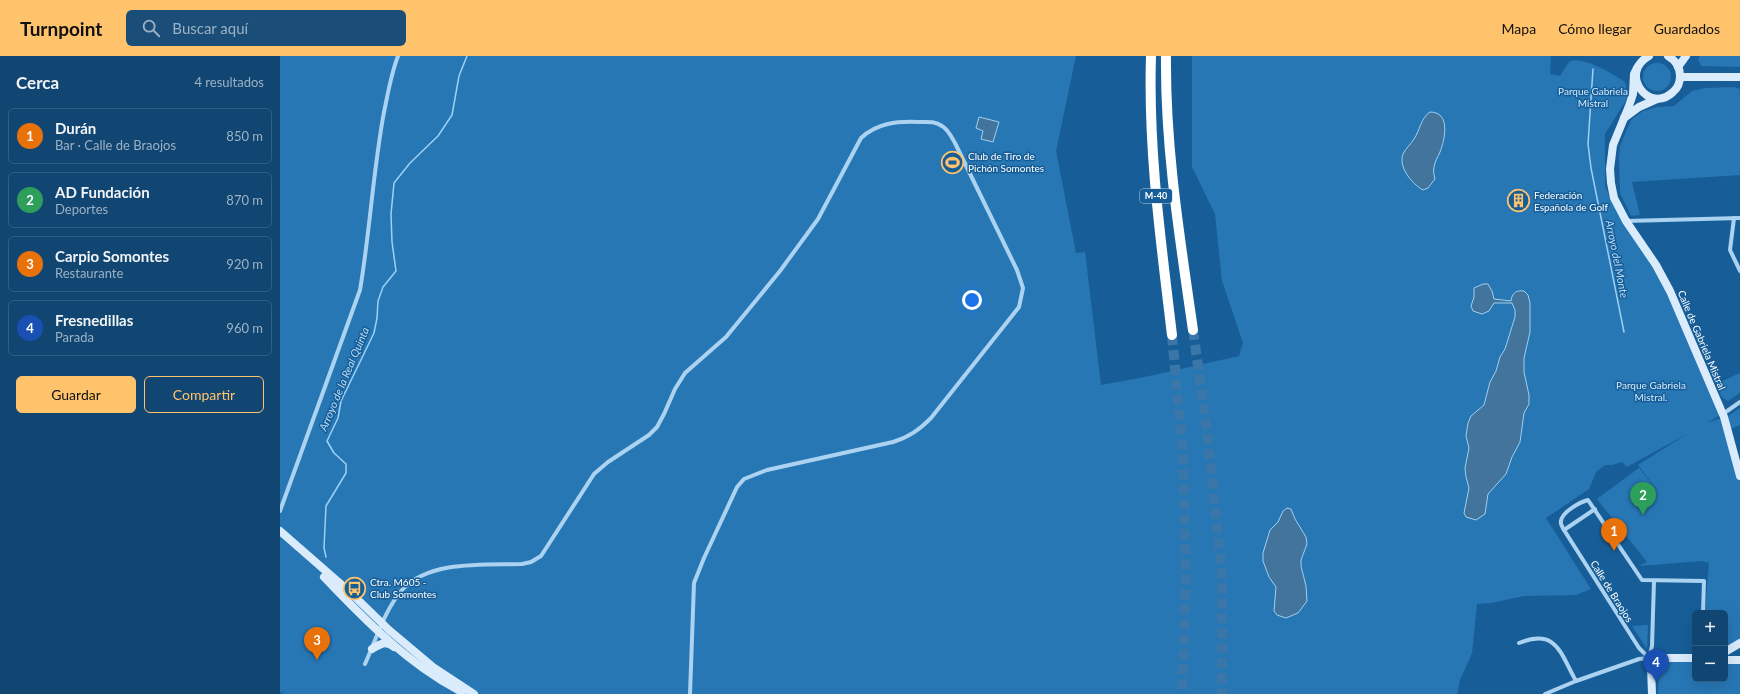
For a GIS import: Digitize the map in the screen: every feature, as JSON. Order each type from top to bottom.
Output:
[{"type":"highway","name":"M-40","points":[[1151,56],[1151,129],[1154,185],[1172,335]]},
{"type":"highway","name":"M-40","points":[[1166,56],[1167,129],[1172,184],[1193,330]]},
{"type":"street","points":[[280,511],[360,290],[366,255],[377,150],[389,89],[398,56]]},
{"type":"street","points":[[1649,56],[1643,60],[1638,68],[1636,77],[1639,88],[1648,96],[1658,98]]},
{"type":"street","points":[[1668,56],[1675,61],[1678,66],[1680,77],[1739,77]]},
{"type":"street","points":[[1678,66],[1686,56]]},
{"type":"street","name":"Calle de Gabriela Mistral","points":[[1638,68],[1634,74],[1633,94],[1613,145],[1610,169],[1614,198],[1626,221],[1656,265],[1670,291],[1722,414],[1740,476]]},
{"type":"street","name":"Calle de Gabriela Mistral","points":[[1624,119],[1639,107],[1672,93],[1678,86],[1680,77]]},
{"type":"street","points":[[365,664],[380,627],[402,590],[426,573],[441,568],[522,564],[531,562],[541,556],[594,474],[608,462],[657,427],[685,373],[726,337],[780,271],[818,219],[861,138],[878,126],[900,121],[935,122],[944,127],[955,143],[1017,270],[1023,288],[1019,307],[931,418],[919,430],[908,437],[893,442],[760,472],[744,478],[737,487],[707,551],[694,583],[690,694]]},
{"type":"street","points":[[1734,218],[1730,250],[1740,271]]},
{"type":"street","points":[[1626,221],[1740,218]]},
{"type":"street","points":[[1722,414],[1740,402]]},
{"type":"street","points":[[1595,509],[1564,530],[1560,524],[1564,514],[1588,500],[1595,509],[1642,580],[1704,581],[1703,610]]},
{"type":"street","name":"Calle de Braojos","points":[[1564,530],[1639,648],[1649,658]]},
{"type":"street","points":[[280,532],[358,612],[386,631],[422,662],[433,667],[474,694]]},
{"type":"street","points":[[1652,694],[1651,666],[1649,658],[1652,646],[1654,581]]},
{"type":"street","points":[[380,627],[418,665]]},
{"type":"street","points":[[1519,643],[1529,639],[1542,638],[1549,640],[1556,646],[1576,680]]},
{"type":"street","points":[[1728,650],[1740,643]]},
{"type":"street","points":[[372,649],[380,644],[391,644],[409,660],[439,680],[466,694]]},
{"type":"street","points":[[1545,694],[1576,680],[1639,659],[1692,658]]},
{"type":"street","points":[[1728,660],[1740,660]]},
{"type":"green space","points":[[280,56],[1076,56],[1056,151],[1076,253],[1085,252],[1101,385],[1239,356],[1243,343],[1222,281],[1215,214],[1192,167],[1192,56],[1550,56],[1550,74],[1560,76],[1569,62],[1576,60],[1583,61],[1607,71],[1625,82],[1628,97],[1605,134],[1605,186],[1610,198],[1617,198],[1656,265],[1722,414],[1707,423],[1724,417],[1740,476],[1740,640],[1728,646],[1728,610],[1705,610],[1709,563],[1702,561],[1639,566],[1647,562],[1597,499],[1639,468],[1661,495],[1638,465],[1687,434],[1627,467],[1622,462],[1612,465],[1605,465],[1596,472],[1589,489],[1546,518],[1591,589],[1576,595],[1524,596],[1491,603],[1477,604],[1472,653],[1460,680],[1457,694],[281,694],[285,691],[280,693]]},
{"type":"green space","points":[[1700,56],[1740,56],[1740,67],[1701,66],[1698,59]]},
{"type":"green space","points":[[1657,63],[1667,67],[1671,77],[1667,87],[1657,91],[1647,87],[1643,77],[1647,67]]},
{"type":"green space","points":[[1734,87],[1740,89],[1740,175],[1632,182],[1640,215],[1631,216],[1620,193],[1619,158],[1620,146],[1631,120],[1643,111],[1657,107],[1674,106],[1692,91],[1705,88]]},
{"type":"green space","points":[[1740,373],[1740,393],[1728,401],[1722,397],[1716,384]]},
{"type":"green space","points":[[1740,408],[1740,425],[1731,429],[1728,416]]},
{"type":"green space","points":[[1648,625],[1647,649],[1632,626]]},
{"type":"green space","points":[[1659,661],[1692,661],[1692,682],[1728,682],[1728,661],[1740,661],[1740,694],[1658,694]]},
{"type":"shaded area","points":[[1430,112],[1437,113],[1441,116],[1444,121],[1445,134],[1442,147],[1434,167],[1435,179],[1428,188],[1423,190],[1407,175],[1402,164],[1402,159],[1403,154],[1416,136],[1423,121]]},
{"type":"shaded area","points":[[979,117],[999,122],[993,142],[981,139],[983,131],[976,128]]},
{"type":"shaded area","points":[[1483,284],[1488,284],[1494,299],[1511,301],[1513,294],[1519,291],[1524,291],[1528,295],[1530,303],[1530,332],[1524,358],[1524,372],[1529,395],[1529,404],[1524,413],[1520,442],[1512,457],[1506,474],[1488,494],[1485,514],[1476,520],[1466,517],[1464,513],[1469,488],[1465,468],[1469,448],[1466,436],[1468,423],[1471,416],[1484,405],[1490,382],[1496,371],[1500,357],[1505,349],[1515,317],[1515,310],[1512,303],[1494,303],[1489,311],[1482,314],[1473,311],[1471,306],[1474,297],[1474,288]]},
{"type":"shaded area","points":[[1287,508],[1291,509],[1306,537],[1307,544],[1301,560],[1301,566],[1306,586],[1307,601],[1298,613],[1286,618],[1277,615],[1274,611],[1276,587],[1269,577],[1263,561],[1263,553],[1270,530],[1278,522],[1283,511]]},
{"type":"waterway","name":"Arroyo de la Real Quinta","points":[[326,557],[324,548],[326,506],[346,473],[346,464],[334,453],[327,441],[338,418],[341,401],[374,333],[378,301],[383,287],[396,271],[392,242],[391,214],[394,183],[410,163],[438,136],[452,115],[459,76],[467,56]]},
{"type":"waterway","name":"Arroyo del Monte","points":[[1593,69],[1588,144],[1591,168],[1624,332]]},
{"type":"tunnel","points":[[1193,330],[1207,431],[1222,575],[1222,694]]},
{"type":"tunnel","points":[[1172,335],[1183,456],[1186,579],[1182,694]]},
{"type":"place","name":"Club de Tiro de Pichón Somontes","points":[[953,162]]},
{"type":"place","name":"Federación Española de Golf","points":[[1519,201]]},
{"type":"place","name":"AD Fundación","points":[[1643,515]]},
{"type":"place","name":"Durán","points":[[1614,551]]},
{"type":"place","name":"Ctra. M605 - Club Somontes","points":[[355,588]]},
{"type":"place","name":"Carpio Somontes","points":[[317,660]]},
{"type":"place","name":"Fresnedillas","points":[[1656,682]]},
{"type":"park label","name":"Parque Gabriela Mistral","points":[[1593,96]]},
{"type":"park label","name":"Parque Gabriela Mistral.","points":[[1651,390]]}]
